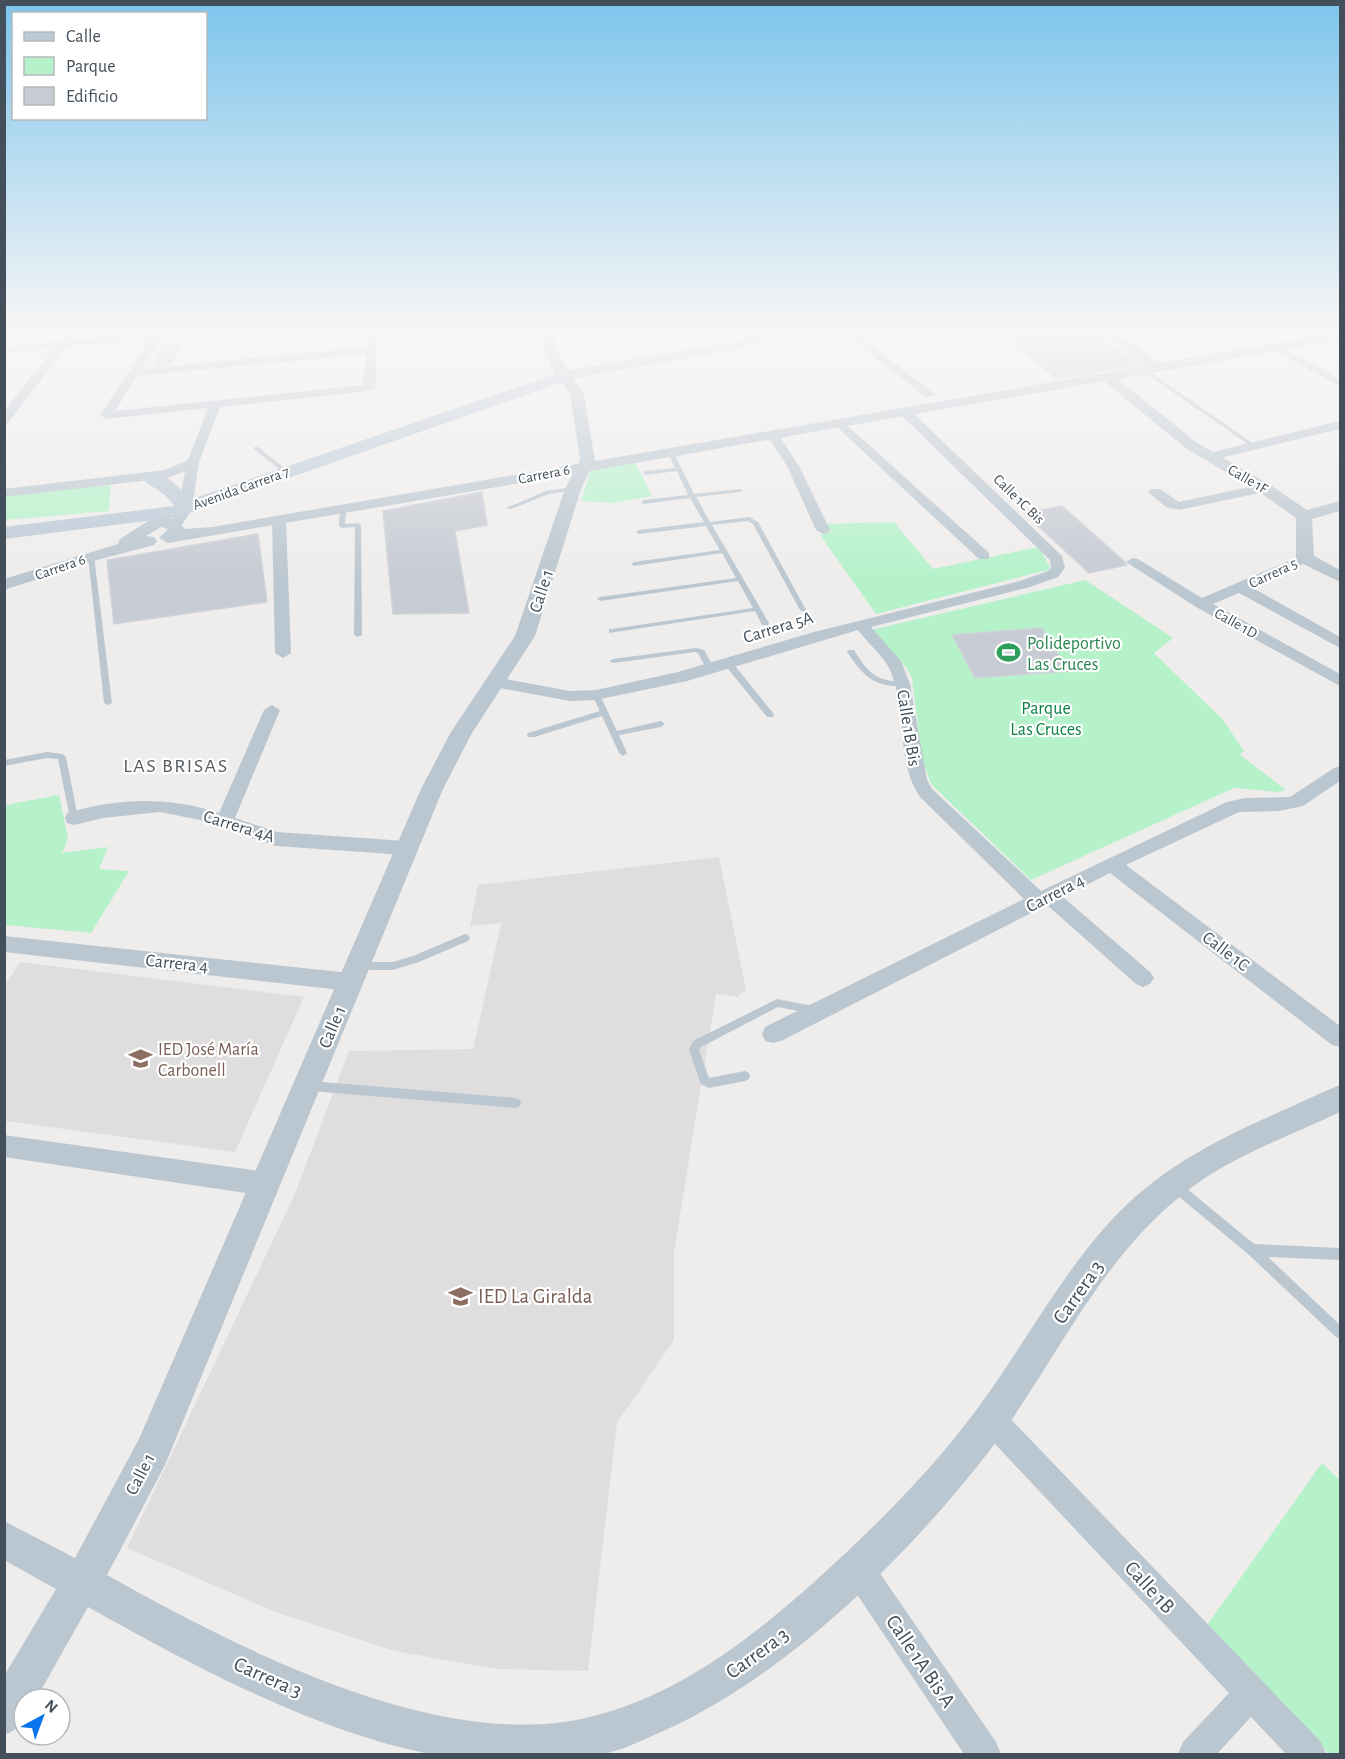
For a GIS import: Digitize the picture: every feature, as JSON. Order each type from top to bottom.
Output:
[{"type":"main road","name":"Avenida Carrera 7","points":[[4,533],[140,531],[185,509],[453,414]]},
{"type":"main road","points":[[175,530],[294,469]]},
{"type":"main road","points":[[150,477],[173,490],[185,509]]},
{"type":"street","points":[[175,530],[185,509],[193,462],[212,414]]},
{"type":"street","name":"Calle 1","points":[[4,1715],[82,1582],[152,1452],[405,848],[462,732],[516,652],[531,621],[588,455],[582,414]]},
{"type":"street","name":"Carrera 6","points":[[4,585],[116,549],[140,531],[165,540],[175,530],[200,534],[343,509],[579,478],[670,451],[893,414]]},
{"type":"street","name":"Calle 1C Bis","points":[[907,414],[1057,559]]},
{"type":"street","name":"Calle 1F","points":[[1152,414],[1209,457],[1264,488],[1304,516]]},
{"type":"street","points":[[840,423],[984,556]]},
{"type":"street","points":[[1209,457],[1341,425]]},
{"type":"street","points":[[772,434],[793,466],[823,530]]},
{"type":"street","points":[[4,493],[150,477],[176,472],[193,462]]},
{"type":"street","points":[[1155,492],[1171,504],[1179,506],[1264,488]]},
{"type":"street","points":[[1304,516],[1341,506]]},
{"type":"street","name":"Carrera 5","points":[[1202,604],[1305,558],[1304,516]]},
{"type":"street","points":[[279,521],[283,653]]},
{"type":"street","points":[[1305,558],[1341,577]]},
{"type":"street","name":"Carrera 5A","points":[[495,682],[570,696],[596,695],[711,668],[819,635],[1025,584],[1053,574],[1058,568],[1057,559]]},
{"type":"street","name":"Calle 1D","points":[[1133,562],[1202,604],[1341,681]]},
{"type":"street","points":[[1241,588],[1341,643]]},
{"type":"street","name":"Calle 1B Bis","points":[[862,625],[895,665],[902,684],[918,781],[933,801],[1044,899],[1143,978]]},
{"type":"street","points":[[819,635],[878,644]]},
{"type":"street","points":[[225,820],[272,710]]},
{"type":"street","name":"Carrera 4","points":[[773,1034],[1111,864],[1238,805],[1279,805],[1298,801],[1341,772]]},
{"type":"street","name":"Carrera 4A","points":[[74,818],[103,811],[160,806],[225,820],[276,839],[405,848]]},
{"type":"street","name":"Calle 1C","points":[[1111,864],[1341,1038]]},
{"type":"street","points":[[4,962],[11,944]]},
{"type":"street","name":"Carrera 4","points":[[11,944],[354,974]]},
{"type":"street","name":"Carrera 3","points":[[4,1539],[215,1654],[289,1688],[372,1719],[496,1750],[544,1746],[597,1736],[647,1718],[694,1695],[780,1639],[857,1567],[955,1464],[992,1419],[1113,1242],[1173,1184],[1206,1162],[1341,1098]]},
{"type":"street","points":[[4,1146],[266,1184]]},
{"type":"street","name":"Calle 1B","points":[[992,1419],[1309,1755]]},
{"type":"street","name":"Calle 1A Bis A","points":[[857,1567],[984,1755]]},
{"type":"street","points":[[1195,1755],[1250,1694]]},
{"type":"lane","points":[[1211,414],[1254,446]]},
{"type":"lane","points":[[256,448],[294,469]]},
{"type":"lane","points":[[670,451],[692,496],[765,623]]},
{"type":"lane","points":[[646,473],[679,469]]},
{"type":"lane","points":[[509,508],[579,478]]},
{"type":"lane","points":[[644,502],[740,490]]},
{"type":"lane","points":[[343,509],[342,526],[358,525],[358,635]]},
{"type":"lane","points":[[639,532],[743,518],[756,523],[803,610]]},
{"type":"lane","points":[[634,564],[724,551]]},
{"type":"lane","points":[[91,556],[108,703]]},
{"type":"lane","points":[[600,599],[740,579]]},
{"type":"lane","points":[[612,631],[757,609]]},
{"type":"lane","points":[[612,661],[696,650],[701,652],[711,668]]},
{"type":"lane","points":[[851,652],[870,677],[884,683],[902,684]]},
{"type":"lane","points":[[728,663],[770,715]]},
{"type":"lane","points":[[596,695],[623,753]]},
{"type":"lane","points":[[531,735],[603,713]]},
{"type":"lane","points":[[613,734],[661,724]]},
{"type":"lane","points":[[4,763],[47,755],[62,757],[74,818]]},
{"type":"lane","points":[[354,974],[416,959],[465,938]]},
{"type":"lane","points":[[745,1076],[709,1083],[705,1081],[694,1050],[698,1044],[777,1003],[819,1011]]},
{"type":"lane","points":[[307,1086],[516,1103]]},
{"type":"lane","points":[[1173,1184],[1252,1250],[1341,1333]]},
{"type":"lane","points":[[1252,1250],[1341,1254]]},
{"type":"shaded area","name":"IED La Giralda","points":[[719,857],[746,990],[737,997],[716,994],[674,1252],[674,1340],[617,1423],[588,1671],[496,1669],[395,1651],[275,1612],[127,1548],[294,1196],[349,1051],[473,1049],[501,923],[470,926],[478,885]]},
{"type":"shaded area","name":"IED José María Carbonell","points":[[20,962],[304,997],[235,1152],[5,1121],[5,985]]},
{"type":"green space","points":[[635,462],[652,496],[613,503],[581,501],[591,470]]},
{"type":"green space","points":[[111,485],[109,511],[5,520],[5,495]]},
{"type":"green space","points":[[894,522],[933,569],[1039,547],[1051,569],[876,614],[820,535],[831,532],[827,524]]},
{"type":"green space","name":"Parque Las Cruces","points":[[1085,580],[1173,638],[1154,653],[1223,720],[1244,751],[1240,755],[1286,790],[1277,792],[1234,788],[1031,880],[931,784],[922,759],[912,678],[906,667],[871,630]]},
{"type":"green space","points":[[59,795],[68,838],[62,853],[108,847],[99,869],[129,871],[91,933],[5,925],[5,805]]},
{"type":"green space","points":[[1322,1463],[1340,1480],[1340,1754],[1329,1754],[1207,1625]]},
{"type":"building","points":[[482,492],[487,525],[455,531],[469,613],[393,614],[383,511]]},
{"type":"building","points":[[1062,506],[1127,565],[1089,573],[1024,513]]},
{"type":"building","points":[[258,534],[267,602],[114,624],[107,560]]},
{"type":"building","name":"Polideportivo Las Cruces","points":[[1042,628],[1068,671],[975,678],[952,635]]},
{"type":"place","name":"Polideportivo Las Cruces","points":[[1009,653]]},
{"type":"place","name":"IED José María Carbonell","points":[[140,1059]]},
{"type":"place","name":"IED La Giralda","points":[[460,1296]]},
{"type":"district","name":"LAS BRISAS","points":[[176,765]]}]
